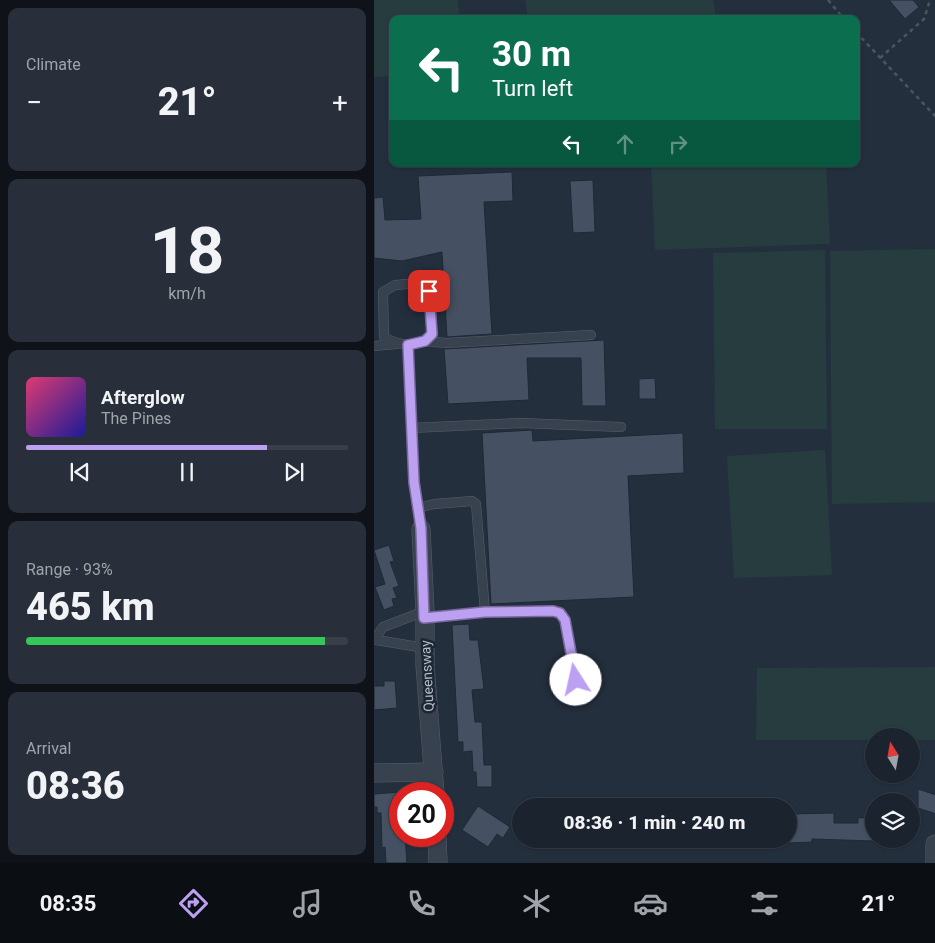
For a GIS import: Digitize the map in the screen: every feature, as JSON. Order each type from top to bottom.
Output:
[{"type":"street","name":"Queensway","points":[[421,528],[425,648],[434,782]]},
{"type":"street","points":[[374,773],[434,772]]},
{"type":"street","points":[[935,844],[935,863]]},
{"type":"street","points":[[437,847],[438,863]]},
{"type":"lane","points":[[396,344],[384,337],[383,292],[394,285],[421,283],[429,291],[432,334],[425,341]]},
{"type":"lane","points":[[374,346],[408,345],[425,341],[446,343],[591,335]]},
{"type":"lane","points":[[408,345],[411,428],[421,528]]},
{"type":"lane","points":[[411,428],[521,423],[621,427]]},
{"type":"lane","points":[[418,508],[472,501],[476,504],[485,612]]},
{"type":"lane","points":[[425,648],[375,640],[383,628],[425,614],[553,611],[560,613],[565,620],[576,680]]},
{"type":"path","points":[[828,0],[841,15]]},
{"type":"path","points":[[880,58],[924,18],[930,0]]},
{"type":"path","points":[[860,36],[935,117]]},
{"type":"green space","points":[[374,0],[458,0],[460,15],[389,15],[389,76],[374,77]]},
{"type":"green space","points":[[525,0],[713,0],[716,15],[527,15]]},
{"type":"green space","points":[[651,167],[826,167],[830,244],[655,250]]},
{"type":"green space","points":[[935,249],[935,502],[832,504],[830,251]]},
{"type":"green space","points":[[825,250],[827,429],[715,429],[713,253]]},
{"type":"green space","points":[[825,450],[832,575],[734,578],[727,456]]},
{"type":"green space","points":[[935,667],[935,740],[920,740],[920,728],[865,728],[865,740],[756,740],[757,668]]},
{"type":"building","points":[[889,0],[913,0],[919,7],[905,19]]},
{"type":"building","points":[[512,172],[513,201],[484,202],[492,334],[447,337],[442,252],[402,261],[374,258],[374,198],[383,197],[385,220],[421,219],[418,176]]},
{"type":"building","points":[[593,180],[595,232],[573,233],[570,181]]},
{"type":"building","points":[[604,340],[606,406],[582,406],[581,358],[527,358],[529,400],[448,404],[444,349]]},
{"type":"building","points":[[655,378],[656,399],[639,399],[639,379]]},
{"type":"building","points":[[532,430],[533,441],[683,433],[684,473],[628,476],[634,597],[491,604],[482,433]]},
{"type":"building","points":[[389,545],[394,561],[390,562],[399,586],[393,588],[397,598],[392,599],[394,606],[384,610],[375,587],[385,584],[374,550]]},
{"type":"building","points":[[469,624],[470,640],[478,640],[484,689],[472,690],[475,722],[482,722],[484,765],[492,765],[492,787],[477,787],[476,772],[473,772],[472,751],[463,752],[463,742],[458,742],[452,625]]},
{"type":"building","points":[[384,681],[395,681],[397,708],[374,710],[374,686],[384,686]]},
{"type":"building","points":[[918,789],[936,795],[936,814],[920,809],[920,793],[918,793]]},
{"type":"building","points":[[389,793],[389,847],[406,847],[407,863],[386,863],[385,847],[382,848],[381,813],[377,813],[377,807],[374,807],[374,794]]},
{"type":"building","points":[[478,806],[510,827],[503,838],[497,834],[488,847],[462,830]]},
{"type":"building","points":[[834,813],[834,823],[858,823],[858,818],[865,818],[865,841],[812,839],[812,842],[797,843],[797,814]]},
{"type":"route","points":[[429,291],[432,334],[425,341],[408,345],[414,482],[421,528],[424,618],[485,612],[553,611],[560,613],[565,620],[576,680]]}]
